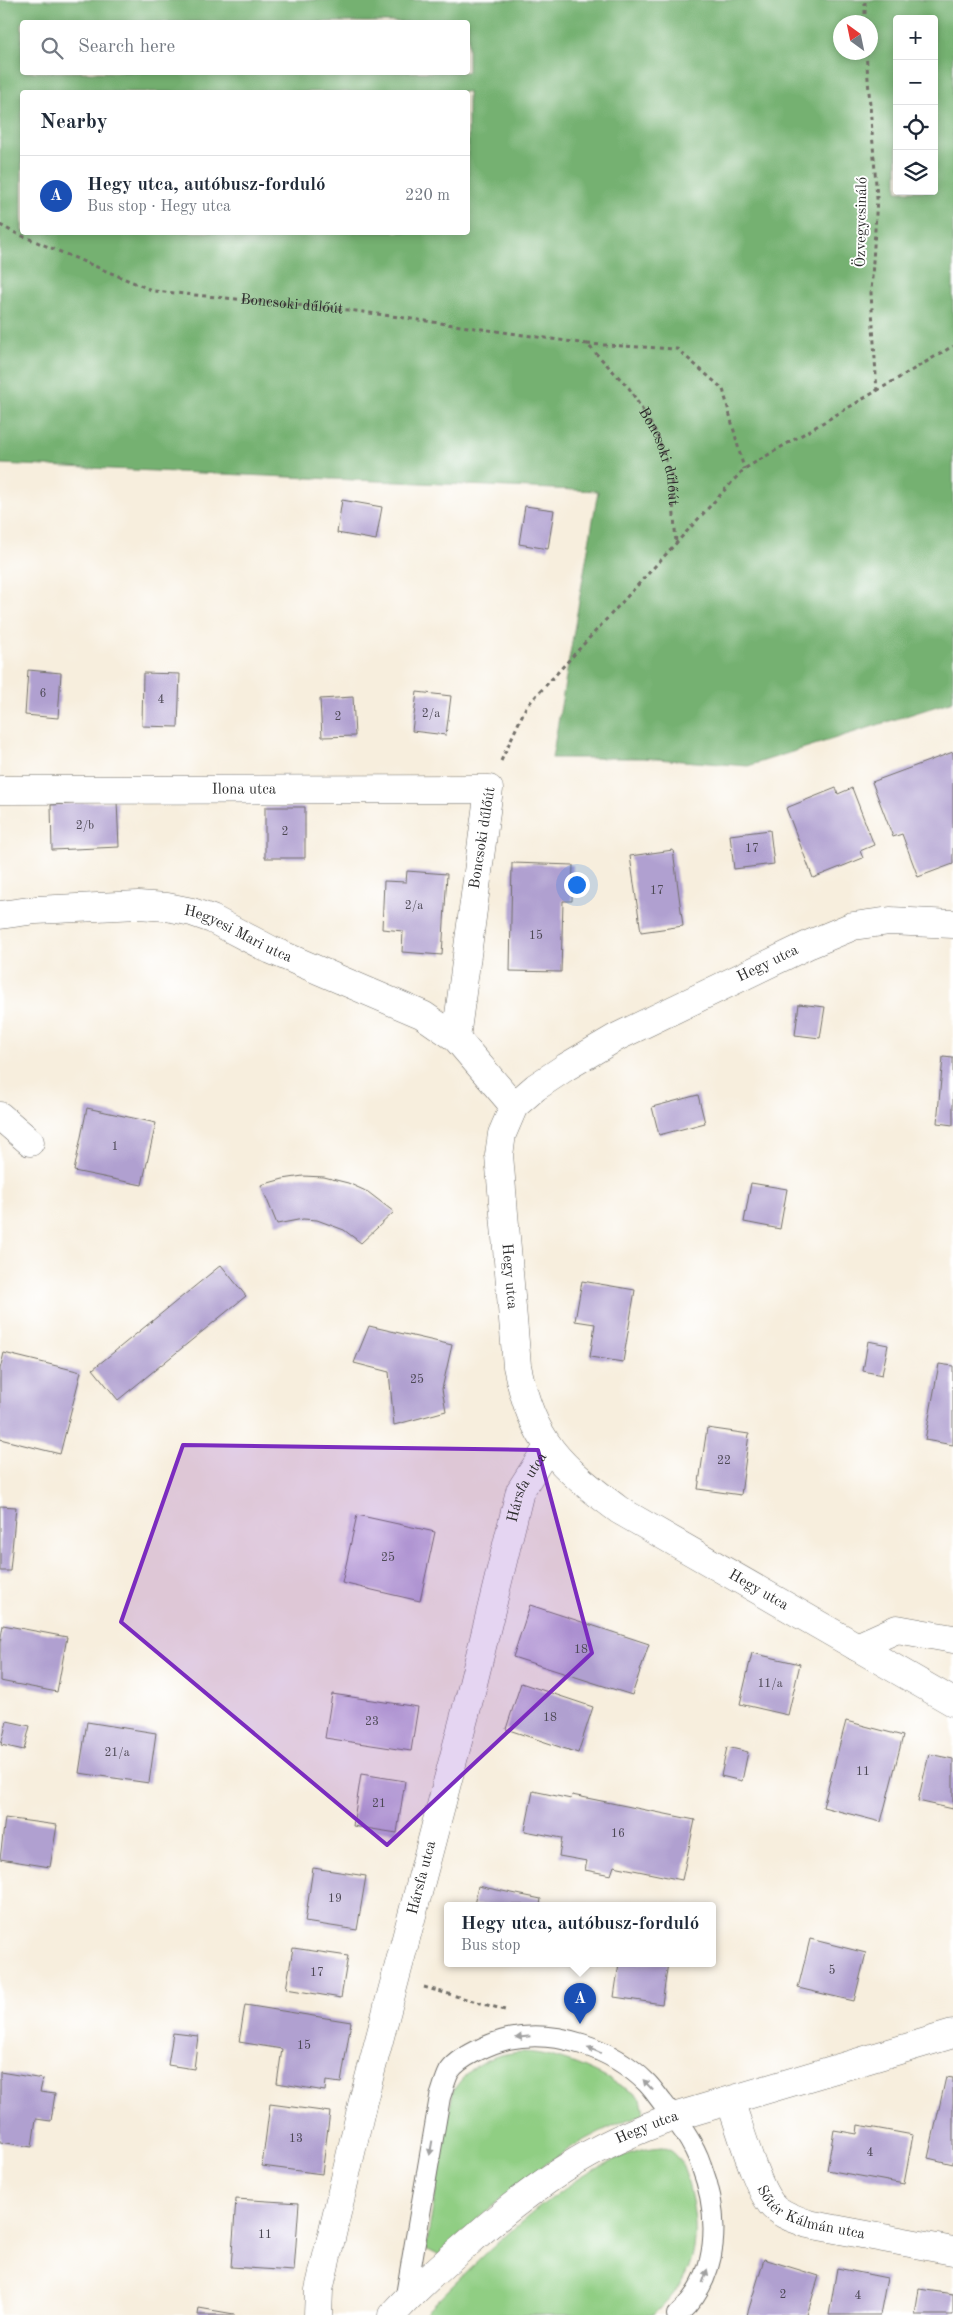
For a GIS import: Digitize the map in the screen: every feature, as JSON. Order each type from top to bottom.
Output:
[{"type":"street","name":"Ilona utca","points":[[0,790],[489,789]]},
{"type":"street","name":"Boncsoki dűlőút","points":[[456,1038],[489,789]]},
{"type":"street","name":"Hegyesi Mari utca","points":[[0,915],[36,910],[138,906],[167,907],[192,912],[212,919],[271,950],[423,1015],[456,1038]]},
{"type":"street","name":"Hegy utca","points":[[953,924],[890,921],[853,926],[819,940],[617,1037],[543,1082],[514,1106],[502,1134],[498,1155],[517,1366],[528,1406],[548,1447],[576,1477],[619,1510],[953,1702]]},
{"type":"street","points":[[456,1038],[514,1106]]},
{"type":"street","points":[[0,1116],[30,1142]]},
{"type":"street","name":"Hársfa utca","points":[[318,2315],[319,2290],[363,2101],[471,1692],[520,1491],[548,1447]]},
{"type":"street","points":[[857,1648],[897,1629],[953,1639]]},
{"type":"street","name":"Hegy utca","points":[[398,2308],[499,2215],[552,2174],[604,2145],[642,2128],[674,2117],[953,2034]]},
{"type":"street","name":"Sőtér Kálmán utca","points":[[730,2101],[761,2185],[772,2205],[788,2216],[808,2224],[953,2251]]},
{"type":"lane","points":[[398,2308],[440,2097],[450,2070],[472,2053],[497,2042],[523,2036],[545,2036],[572,2040],[616,2060],[647,2082],[674,2117],[701,2163],[713,2202],[714,2231],[710,2262],[701,2286],[677,2315]]},
{"type":"path","points":[[865,0],[865,15]]},
{"type":"path","name":"Özvegycsináló","points":[[867,60],[877,198],[871,293],[877,392]]},
{"type":"path","name":"Boncsoki dűlőút","points":[[0,225],[20,234]]},
{"type":"path","name":"Boncsoki dűlőút","points":[[23,235],[154,291],[348,310],[586,344],[629,388],[657,434],[671,475],[676,543],[526,707],[489,789]]},
{"type":"path","points":[[586,344],[678,349],[724,389],[744,469]]},
{"type":"path","points":[[676,543],[744,469],[953,346]]},
{"type":"path","points":[[396,1979],[514,2013]]},
{"type":"highlighted area","points":[[183,1445],[538,1450],[592,1653],[387,1845],[121,1622]]},
{"type":"green space","points":[[0,0],[953,0],[953,701],[748,766],[643,758],[552,758],[598,491],[0,464]]},
{"type":"green space","points":[[522,2052],[537,2053],[568,2061],[600,2074],[641,2098],[644,2114],[614,2125],[559,2155],[509,2192],[438,2255],[426,2249],[453,2091],[467,2074],[483,2062],[501,2055]]},
{"type":"green space","points":[[663,2147],[674,2153],[685,2171],[695,2221],[695,2238],[688,2270],[669,2300],[654,2315],[423,2315],[502,2239],[566,2187],[599,2167],[632,2153]]},
{"type":"building","points":[[342,500],[382,507],[376,540],[337,533]]},
{"type":"building","points":[[525,506],[554,510],[548,549],[519,544]]},
{"type":"building","points":[[28,670],[61,673],[58,718],[25,715]]},
{"type":"building","points":[[143,673],[180,674],[178,727],[142,726]]},
{"type":"building","points":[[417,692],[451,696],[446,735],[412,731]]},
{"type":"building","points":[[353,697],[355,736],[322,737],[320,699]]},
{"type":"building","points":[[953,752],[953,864],[918,877],[902,834],[893,837],[872,782]]},
{"type":"building","points":[[836,788],[838,794],[852,788],[874,845],[860,851],[863,858],[813,878],[786,808]]},
{"type":"building","points":[[117,801],[119,847],[52,850],[51,805]]},
{"type":"building","points":[[265,807],[305,807],[305,858],[265,858]]},
{"type":"building","points":[[770,830],[774,864],[734,869],[730,835]]},
{"type":"building","points":[[673,850],[683,926],[641,932],[630,856]]},
{"type":"building","points":[[512,863],[573,865],[572,901],[563,901],[561,972],[510,971]]},
{"type":"building","points":[[407,871],[447,874],[442,955],[402,952],[403,931],[382,929],[384,881],[406,882]]},
{"type":"building","points":[[799,1004],[825,1007],[820,1038],[795,1035]]},
{"type":"building","points":[[943,1057],[953,1058],[953,1125],[937,1123]]},
{"type":"building","points":[[698,1095],[705,1123],[659,1135],[652,1107]]},
{"type":"building","points":[[87,1108],[156,1123],[142,1185],[74,1171]]},
{"type":"building","points":[[303,1176],[324,1177],[348,1183],[368,1192],[394,1212],[361,1243],[344,1230],[317,1220],[303,1219],[277,1224],[261,1185]]},
{"type":"building","points":[[751,1183],[787,1189],[780,1229],[744,1222]]},
{"type":"building","points":[[221,1265],[246,1296],[118,1400],[93,1369]]},
{"type":"building","points":[[582,1281],[635,1290],[623,1362],[590,1357],[595,1324],[575,1321]]},
{"type":"building","points":[[369,1326],[452,1345],[442,1389],[446,1411],[394,1425],[389,1372],[354,1363]]},
{"type":"building","points":[[868,1341],[888,1345],[882,1375],[863,1371]]},
{"type":"building","points":[[4,1353],[81,1372],[60,1454],[0,1439],[0,1369]]},
{"type":"building","points":[[939,1364],[953,1366],[953,1445],[925,1440]]},
{"type":"building","points":[[707,1428],[749,1434],[741,1495],[698,1489]]},
{"type":"building","points":[[0,1506],[16,1507],[10,1571],[0,1571]]},
{"type":"building","points":[[357,1515],[435,1532],[420,1601],[342,1583]]},
{"type":"building","points":[[530,1605],[649,1644],[632,1695],[513,1657]]},
{"type":"building","points":[[3,1625],[67,1637],[57,1692],[0,1681],[0,1643]]},
{"type":"building","points":[[752,1653],[800,1664],[788,1715],[740,1704]]},
{"type":"building","points":[[521,1683],[593,1707],[578,1753],[506,1729]]},
{"type":"building","points":[[332,1694],[418,1707],[411,1751],[325,1738]]},
{"type":"building","points":[[7,1721],[30,1726],[24,1750],[1,1745]]},
{"type":"building","points":[[846,1721],[903,1736],[881,1822],[823,1807]]},
{"type":"building","points":[[87,1722],[156,1733],[149,1783],[79,1773]]},
{"type":"building","points":[[727,1747],[748,1752],[742,1781],[721,1776]]},
{"type":"building","points":[[929,1754],[953,1759],[953,1809],[918,1801]]},
{"type":"building","points":[[361,1774],[405,1781],[397,1833],[353,1826]]},
{"type":"building","points":[[533,1791],[571,1799],[572,1795],[695,1820],[682,1880],[614,1866],[611,1875],[585,1870],[587,1861],[559,1856],[562,1838],[525,1831]]},
{"type":"building","points":[[5,1818],[57,1825],[50,1867],[0,1859]]},
{"type":"building","points":[[313,1868],[366,1876],[357,1930],[305,1922]]},
{"type":"building","points":[[478,1886],[541,1899],[540,1902],[475,1902]]},
{"type":"building","points":[[810,1939],[866,1953],[854,2001],[798,1988]]},
{"type":"building","points":[[293,1948],[348,1956],[341,1998],[286,1989]]},
{"type":"building","points":[[618,1967],[667,1967],[662,2004],[614,1997]]},
{"type":"building","points":[[245,2005],[351,2022],[341,2083],[326,2081],[325,2091],[277,2083],[282,2049],[239,2042]]},
{"type":"building","points":[[173,2033],[198,2036],[194,2069],[168,2065]]},
{"type":"building","points":[[0,2072],[43,2079],[40,2092],[55,2094],[51,2121],[36,2119],[32,2147],[0,2142]]},
{"type":"building","points":[[946,2077],[953,2078],[953,2164],[928,2158]]},
{"type":"building","points":[[270,2104],[330,2112],[322,2174],[262,2166]]},
{"type":"building","points":[[858,2125],[913,2135],[904,2184],[827,2170],[834,2130],[857,2134]]},
{"type":"building","points":[[236,2199],[299,2203],[294,2271],[231,2267]]},
{"type":"building","points":[[764,2259],[819,2276],[807,2315],[747,2315]]},
{"type":"building","points":[[837,2268],[887,2278],[880,2315],[829,2315]]},
{"type":"building","points":[[919,2289],[953,2294],[953,2315],[915,2315]]},
{"type":"building","points":[[199,2308],[234,2314],[234,2315],[198,2315]]},
{"type":"place","name":"Hegy utca, autóbusz-forduló","points":[[580,2024]]}]
